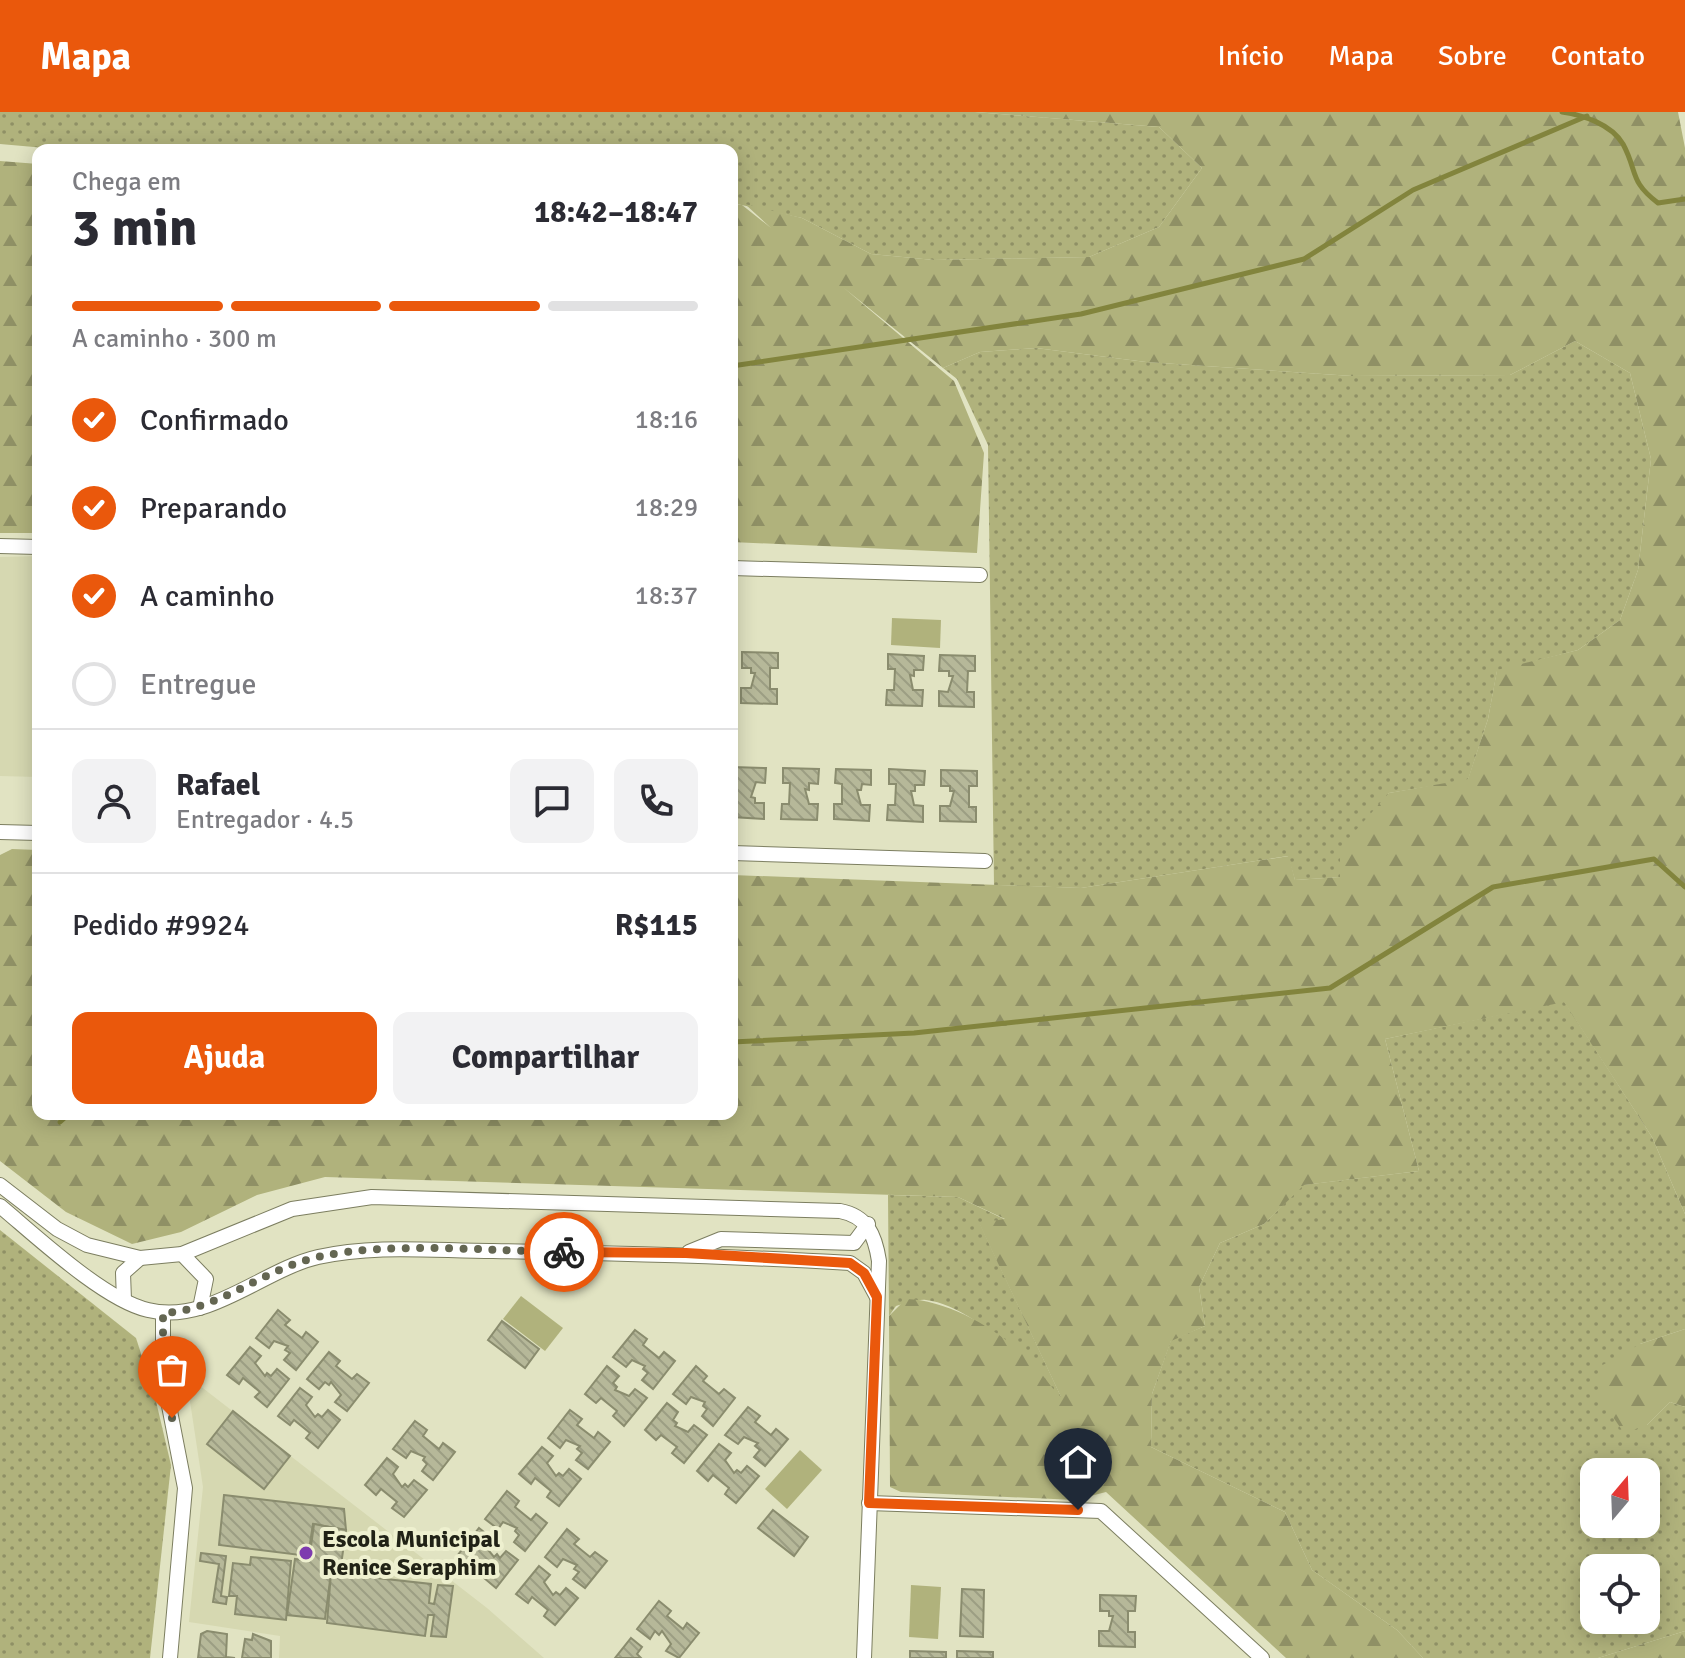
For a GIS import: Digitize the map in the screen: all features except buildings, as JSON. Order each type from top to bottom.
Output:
[{"type":"street","points":[[0,546],[32,547]]},
{"type":"street","points":[[738,568],[980,575]]},
{"type":"street","points":[[0,832],[32,833]]},
{"type":"street","points":[[738,853],[985,861]]},
{"type":"street","points":[[0,1185],[57,1229],[87,1245],[140,1258],[182,1254],[292,1209],[372,1197],[840,1211],[859,1217],[868,1224],[879,1261],[864,1658]]},
{"type":"street","points":[[0,1206],[124,1300],[163,1313],[200,1308],[276,1271],[335,1253],[394,1249],[686,1253],[850,1263],[864,1273],[877,1297]]},
{"type":"street","points":[[686,1253],[721,1239],[854,1243],[868,1224]]},
{"type":"street","points":[[182,1254],[206,1279],[200,1308]]},
{"type":"street","points":[[124,1300],[123,1273],[140,1258]]},
{"type":"street","points":[[163,1313],[163,1375],[185,1488],[170,1658]]},
{"type":"street","points":[[869,1503],[1101,1511],[1262,1658]]},
{"type":"shaded area","points":[[32,556],[32,777],[0,776],[0,557]]},
{"type":"shaded area","name":"Escola Municipal Renice Seraphim","points":[[186,1375],[487,1608],[544,1658],[279,1658],[280,1636],[189,1622],[203,1487]]},
{"type":"green space","points":[[0,112],[975,112],[1159,127],[1202,168],[1159,227],[1089,257],[934,260],[871,254],[802,218],[738,204],[738,144],[32,144],[32,147],[0,144]]},
{"type":"green space","points":[[975,112],[1678,112],[1685,148],[1685,1214],[1652,1137],[1564,1002],[1385,1039],[1419,1171],[1304,1185],[1264,1224],[1220,1243],[1199,1287],[1205,1326],[1171,1341],[1152,1394],[1151,1447],[1285,1512],[1312,1570],[1397,1630],[1423,1658],[1286,1658],[1106,1492],[1075,1500],[901,1492],[890,1487],[889,1316],[906,1299],[956,1311],[988,1328],[1029,1359],[1061,1397],[979,1223],[1005,1219],[958,1197],[325,1177],[257,1195],[181,1232],[132,1244],[66,1212],[0,1161],[0,855],[12,849],[32,850],[32,1120],[738,1120],[738,875],[1081,888],[1289,856],[1295,880],[1340,877],[1340,848],[1389,793],[1468,779],[1488,719],[1497,670],[1578,650],[1620,620],[1638,570],[1651,459],[1630,373],[1575,341],[1510,375],[1352,376],[1146,362],[1036,348],[980,352],[943,368],[844,288],[954,381],[984,453],[977,553],[738,542],[738,205],[771,228],[745,204],[802,218],[871,254],[934,260],[1089,257],[1159,227],[1202,168],[1159,127]]},
{"type":"green space","points":[[0,161],[32,164],[32,533],[0,533]]},
{"type":"green space","points":[[1575,341],[1630,373],[1651,459],[1638,570],[1620,620],[1578,650],[1497,671],[1488,719],[1468,780],[1389,793],[1341,877],[1295,880],[1288,856],[1081,888],[994,885],[988,445],[957,379],[943,368],[980,352],[1036,348],[1146,362],[1352,376],[1510,375]]},
{"type":"green space","points":[[892,618],[941,620],[940,648],[891,645]]},
{"type":"green space","points":[[1564,1001],[1652,1137],[1685,1214],[1685,1329],[1640,1344],[1647,1425],[1670,1402],[1685,1407],[1685,1631],[1598,1658],[1423,1658],[1397,1630],[1312,1570],[1285,1512],[1151,1447],[1152,1394],[1171,1340],[1205,1326],[1199,1287],[1220,1243],[1264,1224],[1303,1185],[1419,1171],[1385,1039]]},
{"type":"green space","points":[[888,1195],[958,1197],[1006,1220],[980,1224],[1063,1401],[1001,1340],[964,1314],[945,1305],[922,1300],[896,1306],[889,1316]]},
{"type":"green space","points":[[0,1230],[136,1338],[155,1397],[171,1465],[150,1658],[0,1658]]},
{"type":"green space","points":[[521,1296],[563,1328],[545,1351],[503,1319]]},
{"type":"green space","points":[[1685,1329],[1685,1407],[1670,1402],[1647,1425],[1624,1433],[1602,1401],[1599,1367],[1640,1344]]},
{"type":"green space","points":[[800,1450],[822,1470],[787,1509],[765,1489]]},
{"type":"green space","points":[[911,1585],[941,1587],[938,1639],[909,1637]]},
{"type":"green space","points":[[1685,1631],[1685,1658],[1598,1658]]},
{"type":"waterway","points":[[1562,112],[1596,122],[1618,137],[1638,182],[1658,203],[1685,199]]},
{"type":"waterway","points":[[738,365],[1081,314],[1304,259],[1413,190],[1587,116]]},
{"type":"waterway","points":[[738,1042],[914,1033],[1330,988],[1493,887],[1654,859],[1685,887]]},
{"type":"way so far","points":[[172,1418],[163,1375],[163,1313],[200,1308],[276,1271],[335,1253],[394,1249],[564,1252]]},
{"type":"place","name":"Escola Municipal Renice Seraphim","points":[[306,1553]]},
{"type":"route","points":[[564,1252],[686,1253],[850,1263],[864,1273],[877,1297],[869,1503],[1078,1510]]}]
